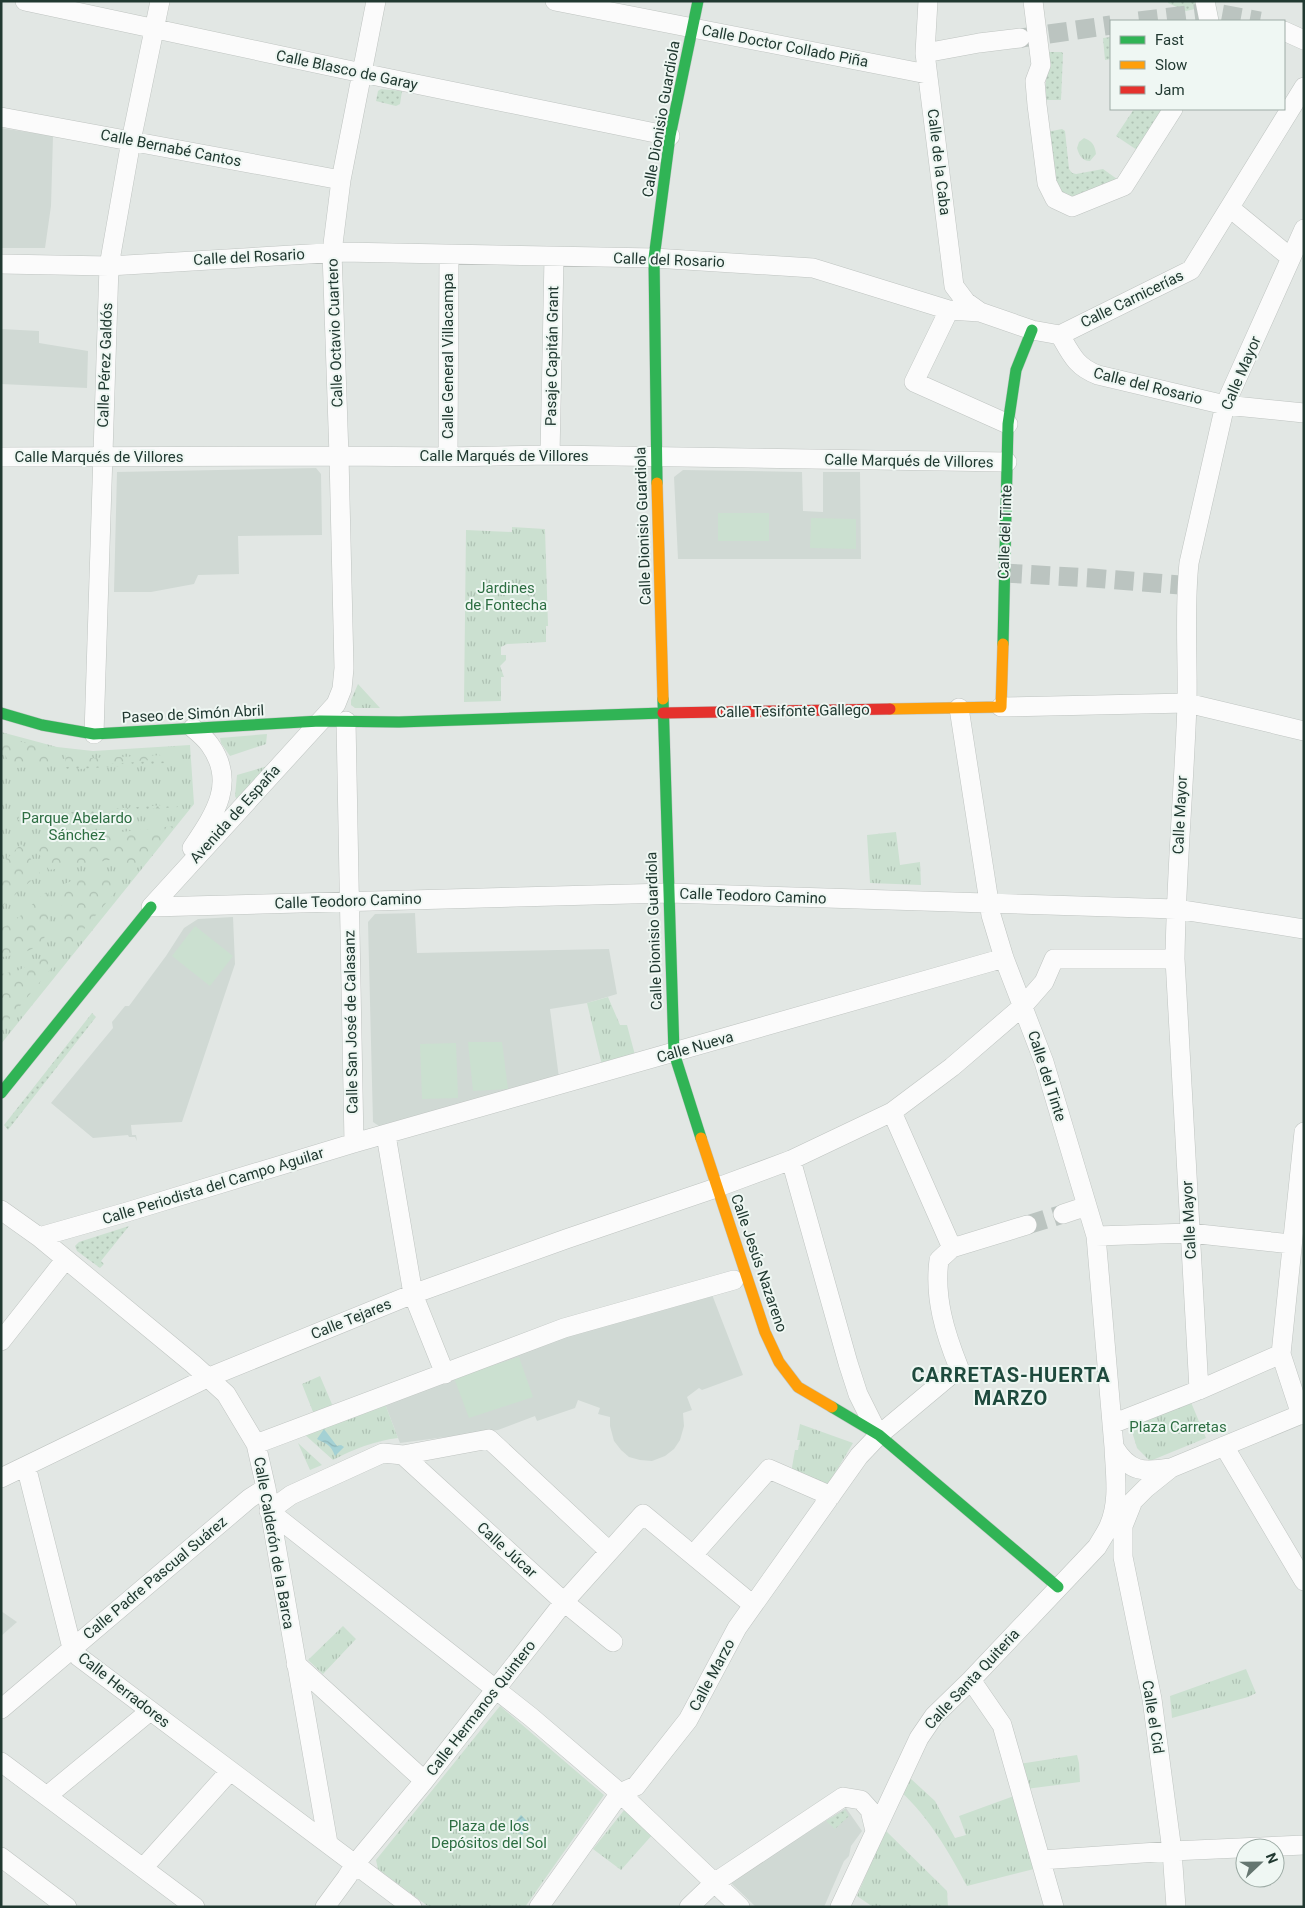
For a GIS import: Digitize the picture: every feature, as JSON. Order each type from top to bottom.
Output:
[{"type":"street","name":"Calle Blasco de Garay","points":[[25,1],[670,136]]},
{"type":"street","name":"Calle Pérez Galdós","points":[[94,734],[109,266],[131,141],[160,1]]},
{"type":"street","name":"Calle Octavio Cuartero","points":[[344,668],[340,456],[332,252],[341,180],[376,1]]},
{"type":"street","name":"Calle Doctor Collado Piña","points":[[555,1],[928,74]]},
{"type":"street","name":"Calle Dionisio Guardiola","points":[[674,1053],[656,457],[654,258],[670,136],[698,1]]},
{"type":"street","name":"Calle de la Caba","points":[[928,1],[925,53],[954,286],[966,302],[980,312]]},
{"type":"street","points":[[1033,1],[1041,66],[1035,82],[1037,105],[1047,183],[1055,200],[1072,207],[1124,186],[1172,110]]},
{"type":"street","points":[[1204,1],[1209,20]]},
{"type":"street","points":[[1285,31],[1304,40]]},
{"type":"street","points":[[925,53],[1020,38]]},
{"type":"street","name":"Calle Carnicerías","points":[[1060,335],[1191,270],[1304,87]]},
{"type":"street","name":"Calle Bernabé Cantos","points":[[1,117],[341,180]]},
{"type":"street","points":[[1230,208],[1291,258]]},
{"type":"street","name":"Calle Mayor","points":[[1199,1390],[1175,959],[1187,703],[1183,586],[1225,405],[1304,229]]},
{"type":"street","name":"Calle del Rosario","points":[[1,264],[109,266],[332,252],[654,258],[813,268],[949,310],[980,312],[1032,330],[1060,335],[1080,366],[1098,375],[1225,405],[1304,413]]},
{"type":"street","name":"Calle General Villacampa","points":[[448,457],[449,255]]},
{"type":"street","name":"Pasaje Capitán Grant","points":[[550,455],[554,257]]},
{"type":"street","points":[[949,310],[914,382],[1008,424]]},
{"type":"street","name":"Calle del Tinte","points":[[1000,707],[1008,424],[1016,370],[1032,330]]},
{"type":"street","name":"Calle Marqués de Villores","points":[[1,457],[448,457],[550,455],[1007,462]]},
{"type":"street","name":"Avenida de España","points":[[1,1093],[151,907],[336,704],[342,689],[344,668]]},
{"type":"street","name":"Calle Tesifonte Gallego","points":[[346,721],[399,722],[664,714],[1187,703],[1304,731]]},
{"type":"street","name":"Calle del Tinte","points":[[959,708],[988,904],[1004,958],[1044,1062],[1096,1236],[1116,1489],[1114,1509],[1109,1526],[1097,1547]]},
{"type":"street","name":"Paseo de Simón Abril","points":[[1,713],[42,725],[94,734],[346,721]]},
{"type":"street","name":"Calle San José de Calasanz","points":[[346,721],[354,1144]]},
{"type":"street","name":"Avenida de España","points":[[151,907],[203,832],[221,799],[221,764],[209,744],[193,728]]},
{"type":"street","name":"Calle Teodoro Camino","points":[[151,907],[668,893],[1176,909],[1304,929]]},
{"type":"street","name":"Calle Nueva","points":[[386,1135],[1004,958]]},
{"type":"street","name":"Calle Tejares","points":[[1,1478],[207,1378],[413,1294],[557,1242],[717,1188],[791,1160],[892,1112],[952,1067],[1023,1006],[1044,982],[1054,959],[1175,959]]},
{"type":"street","name":"Calle Jesús Nazareno","points":[[674,1053],[749,1285],[765,1332],[779,1362],[798,1387],[879,1435],[1058,1587]]},
{"type":"street","points":[[892,1112],[952,1248],[1027,1225]]},
{"type":"street","points":[[1114,1447],[1120,1456],[1134,1468],[1148,1471],[1171,1468],[1302,1414],[1281,1354],[1304,1132]]},
{"type":"street","points":[[386,1135],[413,1294],[445,1374]]},
{"type":"street","name":"Calle Periodista del Campo Aguilar","points":[[39,1237],[386,1135]]},
{"type":"street","points":[[791,1160],[848,1363],[858,1394],[879,1435]]},
{"type":"street","points":[[1063,1214],[1087,1206]]},
{"type":"street","name":"Calle Calderón de la Barca","points":[[1,1210],[39,1237],[193,1364],[226,1394],[256,1444],[266,1488],[328,1843]]},
{"type":"street","points":[[1096,1236],[1190,1233],[1291,1244]]},
{"type":"street","name":"Calle Marzo","points":[[539,1907],[620,1793],[636,1786],[688,1720],[737,1628],[859,1456],[879,1435],[958,1368],[942,1320],[937,1291],[940,1260],[952,1248]]},
{"type":"street","points":[[1,1341],[66,1260]]},
{"type":"street","points":[[256,1444],[564,1328],[734,1280]]},
{"type":"street","points":[[1112,1424],[1199,1390],[1281,1354]]},
{"type":"street","points":[[609,1551],[489,1439],[403,1455],[383,1453],[291,1495],[269,1511],[531,1716],[620,1793],[740,1907]]},
{"type":"street","points":[[1224,1446],[1304,1581]]},
{"type":"street","name":"Calle Júcar","points":[[403,1455],[564,1602],[613,1642]]},
{"type":"street","name":"Calle Herradores","points":[[26,1466],[72,1648],[79,1657],[328,1843]]},
{"type":"street","name":"Calle el Cid","points":[[1171,1468],[1133,1501],[1124,1526],[1123,1556],[1152,1699],[1172,1851],[1176,1907]]},
{"type":"street","points":[[753,1605],[693,1555],[770,1469],[831,1496]]},
{"type":"street","name":"Calle Padre Pascual Suárez","points":[[1,1709],[250,1498],[266,1488]]},
{"type":"street","name":"Calle Hermanos Quintero","points":[[325,1907],[355,1864],[412,1796],[564,1602],[643,1514],[693,1555]]},
{"type":"street","points":[[1097,1547],[1109,1547],[1123,1556]]},
{"type":"street","name":"Calle Santa Quiteria","points":[[840,1907],[919,1738],[934,1716],[971,1680],[1097,1547]]},
{"type":"street","points":[[296,1664],[417,1774]]},
{"type":"street","points":[[971,1680],[1002,1725],[1054,1907]]},
{"type":"street","points":[[47,1796],[150,1711]]},
{"type":"street","points":[[1,1762],[195,1907]]},
{"type":"street","points":[[142,1868],[230,1771]]},
{"type":"street","points":[[689,1907],[714,1883],[843,1797],[861,1800],[870,1810],[874,1831]]},
{"type":"street","points":[[328,1843],[412,1907]]},
{"type":"street","points":[[1041,1860],[1172,1851],[1304,1845]]},
{"type":"street","points":[[3,1859],[67,1907]]},
{"type":"shaded area","points":[[1,128],[53,136],[51,206],[45,248],[1,248]]},
{"type":"shaded area","points":[[1,329],[39,331],[39,343],[88,351],[87,388],[1,384]]},
{"type":"shaded area","points":[[316,468],[321,474],[322,535],[238,536],[239,574],[198,575],[194,584],[151,592],[114,592],[117,472]]},
{"type":"shaded area","points":[[683,470],[802,472],[803,511],[823,512],[823,472],[860,472],[861,559],[678,559],[674,477]]},
{"type":"shaded area","points":[[415,913],[417,953],[609,949],[617,994],[587,1003],[550,1009],[559,1078],[382,1128],[373,1122],[368,922],[375,914]]},
{"type":"shaded area","points":[[233,917],[235,964],[182,1122],[131,1125],[132,1135],[136,1135],[137,1141],[135,1137],[129,1137],[128,1135],[93,1138],[51,1103],[113,1028],[112,1022],[125,1006],[129,1006],[184,928],[198,919]]},
{"type":"shaded area","points":[[711,1292],[743,1375],[702,1390],[699,1388],[687,1397],[692,1410],[683,1413],[684,1426],[680,1440],[674,1449],[665,1456],[652,1461],[629,1457],[614,1441],[610,1417],[598,1414],[600,1408],[578,1400],[575,1408],[537,1421],[535,1416],[498,1430],[400,1443],[385,1404],[565,1334]]},
{"type":"shaded area","points":[[1,1611],[17,1622],[1,1636]]},
{"type":"shaded area","points":[[846,1808],[862,1831],[851,1846],[849,1856],[844,1861],[824,1907],[756,1907],[731,1883],[754,1866]]},
{"type":"green space","points":[[1168,1],[1195,1],[1195,9],[1186,11],[1168,3]]},
{"type":"green space","points":[[1110,37],[1110,59],[1105,60],[1103,38]]},
{"type":"green space","points":[[1047,52],[1063,53],[1061,100],[1045,100]]},
{"type":"green space","points":[[381,89],[402,91],[400,104],[396,106],[376,101],[378,91]]},
{"type":"green space","points":[[1133,110],[1166,110],[1140,152],[1116,136]]},
{"type":"green space","points":[[1062,129],[1065,131],[1069,169],[1072,173],[1076,174],[1103,169],[1117,179],[1078,200],[1058,192],[1047,132]]},
{"type":"green space","points":[[1084,138],[1091,142],[1095,148],[1096,154],[1090,161],[1081,157],[1077,148],[1079,142]]},
{"type":"green space","points":[[718,513],[769,513],[769,541],[718,541]]},
{"type":"green space","points":[[811,518],[856,519],[856,549],[810,548]]},
{"type":"green space","name":"Jardines de Fontecha","points":[[512,527],[545,529],[548,626],[546,626],[546,642],[507,644],[501,647],[501,655],[506,655],[506,660],[500,666],[504,677],[501,677],[501,701],[464,702],[466,530],[512,532]]},
{"type":"green space","points":[[358,684],[380,708],[355,708],[351,705],[351,700]]},
{"type":"green space","name":"Parque Abelardo Sánchez","points":[[1,732],[57,747],[93,751],[190,745],[194,804],[1,1044]]},
{"type":"green space","points":[[267,734],[266,744],[230,756],[221,743],[220,738]]},
{"type":"green space","points":[[1,736],[56,752],[56,766],[12,768],[1,750]]},
{"type":"green space","points":[[65,753],[92,758],[165,755],[165,759],[66,766]]},
{"type":"green space","points":[[166,760],[165,763],[65,770],[65,767]]},
{"type":"green space","points":[[271,765],[237,800],[235,796],[237,775]]},
{"type":"green space","points":[[178,804],[178,807],[109,812],[109,809]]},
{"type":"green space","points":[[100,810],[100,813],[18,820],[18,816]]},
{"type":"green space","points":[[174,826],[135,870],[116,859],[49,870],[32,842]]},
{"type":"green space","points":[[896,832],[900,865],[920,862],[921,885],[870,883],[867,835]]},
{"type":"green space","points":[[21,844],[40,873],[1,907],[1,865]]},
{"type":"green space","points":[[81,877],[98,877],[123,883],[68,948],[62,940],[62,885]]},
{"type":"green space","points":[[48,891],[50,919],[44,938],[29,951],[1,957],[1,928],[14,921]]},
{"type":"green space","points":[[195,926],[233,956],[210,986],[172,956]]},
{"type":"green space","points":[[49,955],[59,959],[1,1029],[1,974],[17,971]]},
{"type":"green space","points":[[608,997],[620,1025],[627,1025],[635,1055],[602,1065],[587,1003]]},
{"type":"green space","points":[[92,1013],[96,1017],[8,1130],[4,1125]]},
{"type":"green space","points":[[468,1042],[502,1042],[508,1089],[473,1091]]},
{"type":"green space","points":[[456,1043],[458,1098],[422,1099],[420,1044]]},
{"type":"green space","points":[[129,1226],[101,1261],[104,1264],[100,1268],[77,1251],[75,1246],[79,1242]]},
{"type":"green space","points":[[519,1357],[533,1397],[469,1418],[454,1378]]},
{"type":"green space","points":[[320,1376],[334,1409],[315,1417],[302,1384]]},
{"type":"green space","name":"Plaza Carretas","points":[[1190,1400],[1206,1438],[1150,1461],[1137,1448],[1130,1425]]},
{"type":"green space","points":[[385,1404],[398,1438],[364,1446],[333,1460],[303,1433]]},
{"type":"green space","points":[[800,1424],[853,1443],[826,1488],[791,1473],[795,1450],[798,1450],[800,1440],[797,1440]]},
{"type":"green space","points":[[298,1443],[322,1465],[310,1470]]},
{"type":"green space","points":[[343,1626],[356,1639],[323,1674],[308,1660]]},
{"type":"green space","points":[[1246,1669],[1256,1693],[1248,1697],[1172,1718],[1170,1696]]},
{"type":"green space","name":"Plaza de los Depósitos del Sol","points":[[500,1706],[604,1795],[525,1907],[429,1907],[378,1869],[376,1860]]},
{"type":"green space","points":[[1077,1755],[1080,1782],[1026,1789],[1019,1764]]},
{"type":"green space","points":[[910,1778],[935,1801],[955,1838],[966,1835],[959,1816],[1014,1796],[1034,1869],[967,1886],[930,1824],[901,1792]]},
{"type":"green space","points":[[625,1809],[653,1834],[621,1870],[593,1849]]},
{"type":"green space","points":[[845,1810],[849,1816],[835,1829],[826,1821]]},
{"type":"green space","points":[[885,1830],[947,1891],[948,1907],[873,1907],[857,1896]]},
{"type":"water","points":[[324,1429],[337,1446],[341,1445],[344,1447],[335,1456],[326,1443],[317,1439]]},
{"type":"water","points":[[521,1815],[531,1825],[522,1835],[512,1826]]},
{"type":"tunnel","points":[[1147,20],[1210,12],[1254,20]]},
{"type":"tunnel","points":[[1021,38],[1110,25]]},
{"type":"tunnel","points":[[1003,573],[1180,585]]},
{"type":"tunnel","points":[[1027,1225],[1063,1214]]},
{"type":"traffic: fast","points":[[657,483],[654,258],[670,136],[698,1]]},
{"type":"traffic: fast","points":[[1003,644],[1008,424],[1016,370],[1032,330]]},
{"type":"traffic: fast","points":[[663,699],[674,1053],[701,1138]]},
{"type":"traffic: fast","points":[[1,713],[42,725],[94,734],[320,721],[399,722],[663,713]]},
{"type":"traffic: fast","points":[[1,1093],[151,907]]},
{"type":"traffic: fast","points":[[832,1407],[879,1435],[1058,1587]]},
{"type":"traffic: slow","points":[[657,483],[663,699]]},
{"type":"traffic: slow","points":[[890,709],[1001,707],[1003,644]]},
{"type":"traffic: slow","points":[[701,1138],[765,1332],[779,1362],[798,1387],[832,1407]]},
{"type":"traffic: jam","points":[[663,713],[890,709]]},
{"type":"district","name":"CARRETAS-HUERTA MARZO","points":[[1011,1386]]}]
